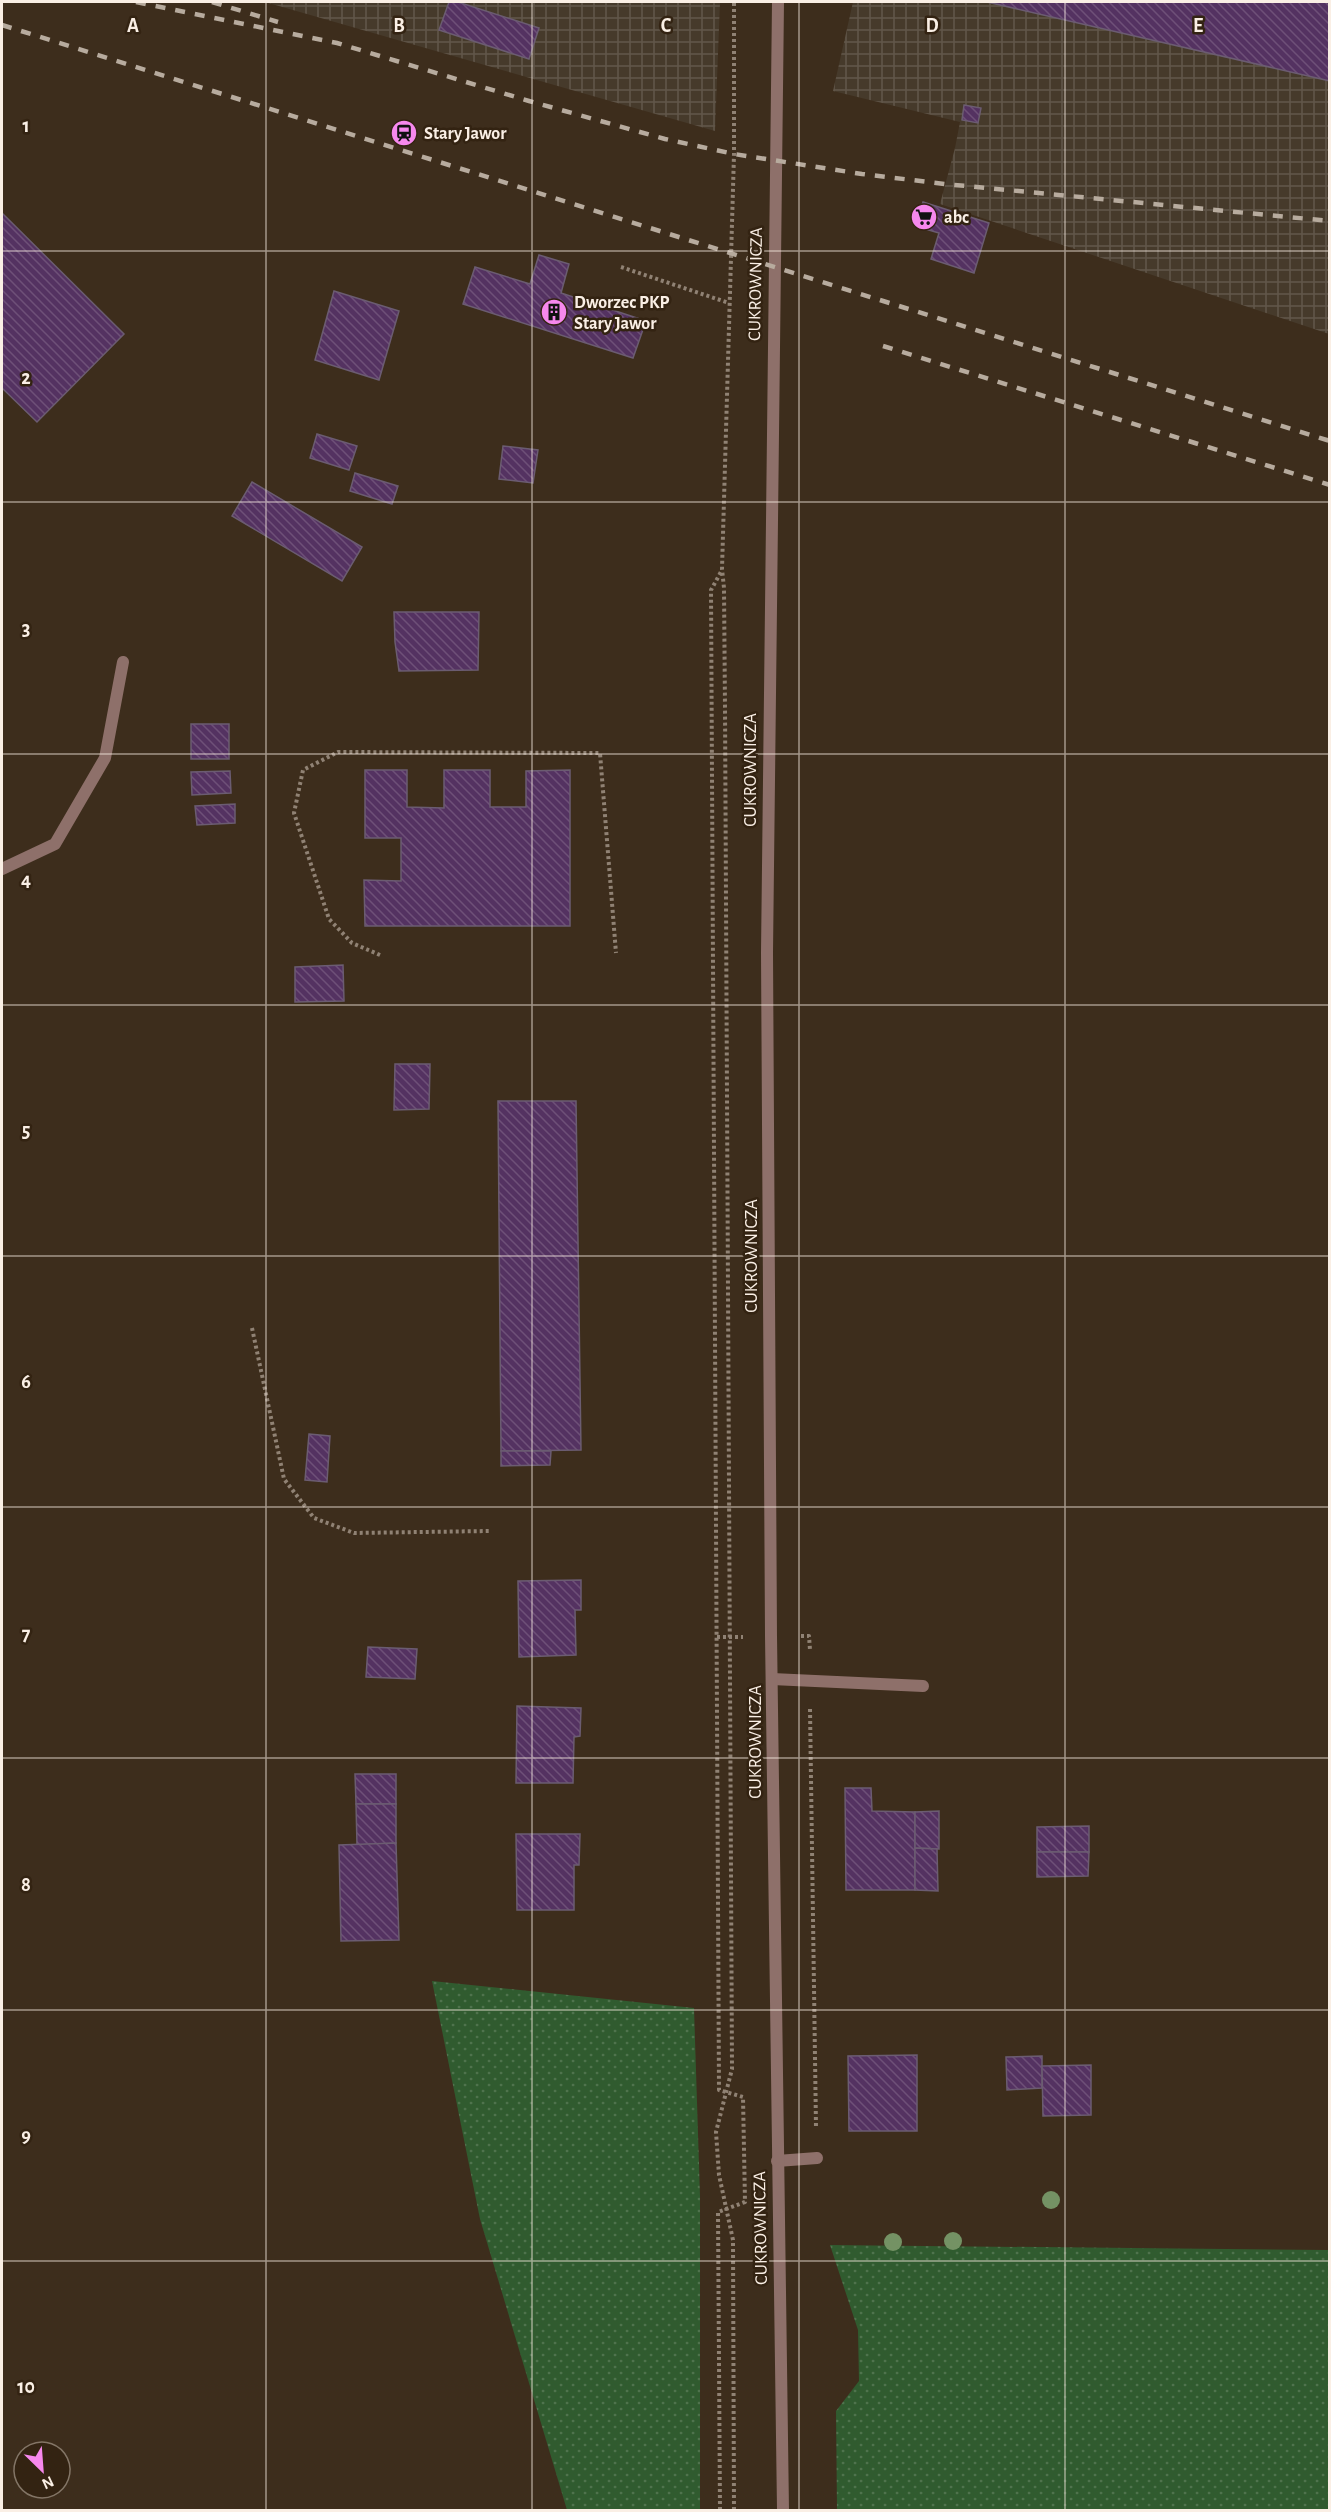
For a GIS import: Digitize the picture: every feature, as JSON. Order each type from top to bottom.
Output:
[{"type":"street","name":"CUKROWNICZA","points":[[778,2],[767,952],[772,1679],[783,2511]]},
{"type":"street","points":[[2,869],[55,844],[105,758],[123,662]]},
{"type":"street","points":[[772,1679],[923,1686]]},
{"type":"street","points":[[777,2161],[817,2158]]},
{"type":"path","points":[[734,2],[734,154],[722,569],[725,636],[732,2069],[716,2132],[719,2175],[734,2241],[734,2511]]},
{"type":"path","points":[[621,267],[729,303]]},
{"type":"path","points":[[720,2511],[718,2212],[745,2202],[743,2097],[719,2090],[711,590],[722,569]]},
{"type":"path","points":[[380,955],[352,943],[329,919],[294,813],[303,770],[338,752],[600,753],[616,953]]},
{"type":"path","points":[[252,1328],[284,1479],[314,1518],[354,1533],[490,1531]]},
{"type":"shaded area","points":[[265,2],[720,2],[715,131]]},
{"type":"shaded area","points":[[853,2],[1329,2],[1329,334],[940,204],[960,122],[833,91]]},
{"type":"green space","points":[[432,1981],[694,2008],[700,2196],[700,2510],[567,2510],[480,2219]]},
{"type":"green space","points":[[830,2245],[1329,2250],[1329,2510],[837,2510],[836,2411],[859,2381],[858,2330]]},
{"type":"building","points":[[449,2],[458,2],[539,28],[529,59],[439,30]]},
{"type":"building","points":[[987,2],[1330,2],[1330,81]]},
{"type":"building","points":[[964,105],[981,108],[978,123],[962,120]]},
{"type":"building","points":[[923,202],[989,223],[974,273],[931,259],[939,233],[915,226]]},
{"type":"building","points":[[2,213],[124,334],[37,422],[2,388]]},
{"type":"building","name":"Dworzec PKP Stary Jawor","points":[[539,255],[569,264],[561,293],[646,321],[633,358],[463,304],[475,267],[530,284]]},
{"type":"building","points":[[334,291],[399,311],[379,380],[315,360]]},
{"type":"building","points":[[317,434],[357,446],[349,470],[310,458]]},
{"type":"building","points":[[503,446],[538,450],[533,483],[499,479]]},
{"type":"building","points":[[355,473],[398,486],[392,504],[350,491]]},
{"type":"building","points":[[252,482],[362,547],[342,581],[232,516]]},
{"type":"building","points":[[394,612],[479,612],[478,670],[399,671]]},
{"type":"building","points":[[191,724],[229,724],[229,759],[191,759]]},
{"type":"building","points":[[365,770],[407,770],[407,807],[444,808],[444,770],[490,770],[490,807],[526,807],[526,771],[570,770],[570,926],[365,926],[364,880],[401,881],[401,838],[365,838]]},
{"type":"building","points":[[230,771],[231,793],[192,795],[191,772]]},
{"type":"building","points":[[235,804],[235,823],[197,825],[195,806]]},
{"type":"building","points":[[343,965],[344,1001],[295,1002],[295,967]]},
{"type":"building","points":[[395,1064],[430,1064],[429,1109],[394,1110]]},
{"type":"building","points":[[498,1101],[576,1101],[581,1450],[501,1451]]},
{"type":"building","points":[[309,1434],[330,1436],[327,1482],[305,1480]]},
{"type":"building","points":[[501,1451],[551,1451],[550,1465],[501,1466]]},
{"type":"building","points":[[581,1580],[581,1610],[575,1610],[576,1655],[519,1657],[518,1581]]},
{"type":"building","points":[[368,1647],[417,1649],[415,1679],[366,1677]]},
{"type":"building","points":[[517,1706],[581,1708],[580,1736],[574,1737],[573,1783],[516,1783]]},
{"type":"building","points":[[355,1774],[396,1774],[396,1804],[356,1804]]},
{"type":"building","points":[[845,1788],[871,1788],[872,1811],[915,1812],[915,1890],[846,1890]]},
{"type":"building","points":[[356,1804],[396,1804],[396,1843],[357,1845]]},
{"type":"building","points":[[939,1811],[939,1849],[915,1848],[915,1812]]},
{"type":"building","points":[[1089,1826],[1089,1852],[1037,1852],[1037,1827]]},
{"type":"building","points":[[516,1834],[580,1834],[579,1865],[574,1865],[574,1910],[517,1910]]},
{"type":"building","points":[[396,1843],[399,1940],[341,1941],[339,1845]]},
{"type":"building","points":[[915,1848],[937,1849],[938,1891],[915,1890]]},
{"type":"building","points":[[1037,1852],[1089,1852],[1088,1876],[1037,1877]]},
{"type":"building","points":[[917,2055],[917,2131],[849,2131],[848,2056]]},
{"type":"building","points":[[1042,2056],[1042,2088],[1007,2090],[1006,2057]]},
{"type":"building","points":[[1091,2065],[1091,2115],[1043,2116],[1042,2066]]},
{"type":"railway","points":[[136,2],[337,43],[529,101],[665,139],[734,154],[945,184],[1330,221]]},
{"type":"railway","points":[[212,2],[278,22]]},
{"type":"railway","points":[[2,25],[1330,441]]},
{"type":"railway","points":[[883,346],[1330,485]]},
{"type":"place","name":"Stary Jawor","points":[[404,133]]},
{"type":"place","name":"abc","points":[[924,217]]},
{"type":"place","name":"Dworzec PKP Stary Jawor","points":[[554,312]]}]
